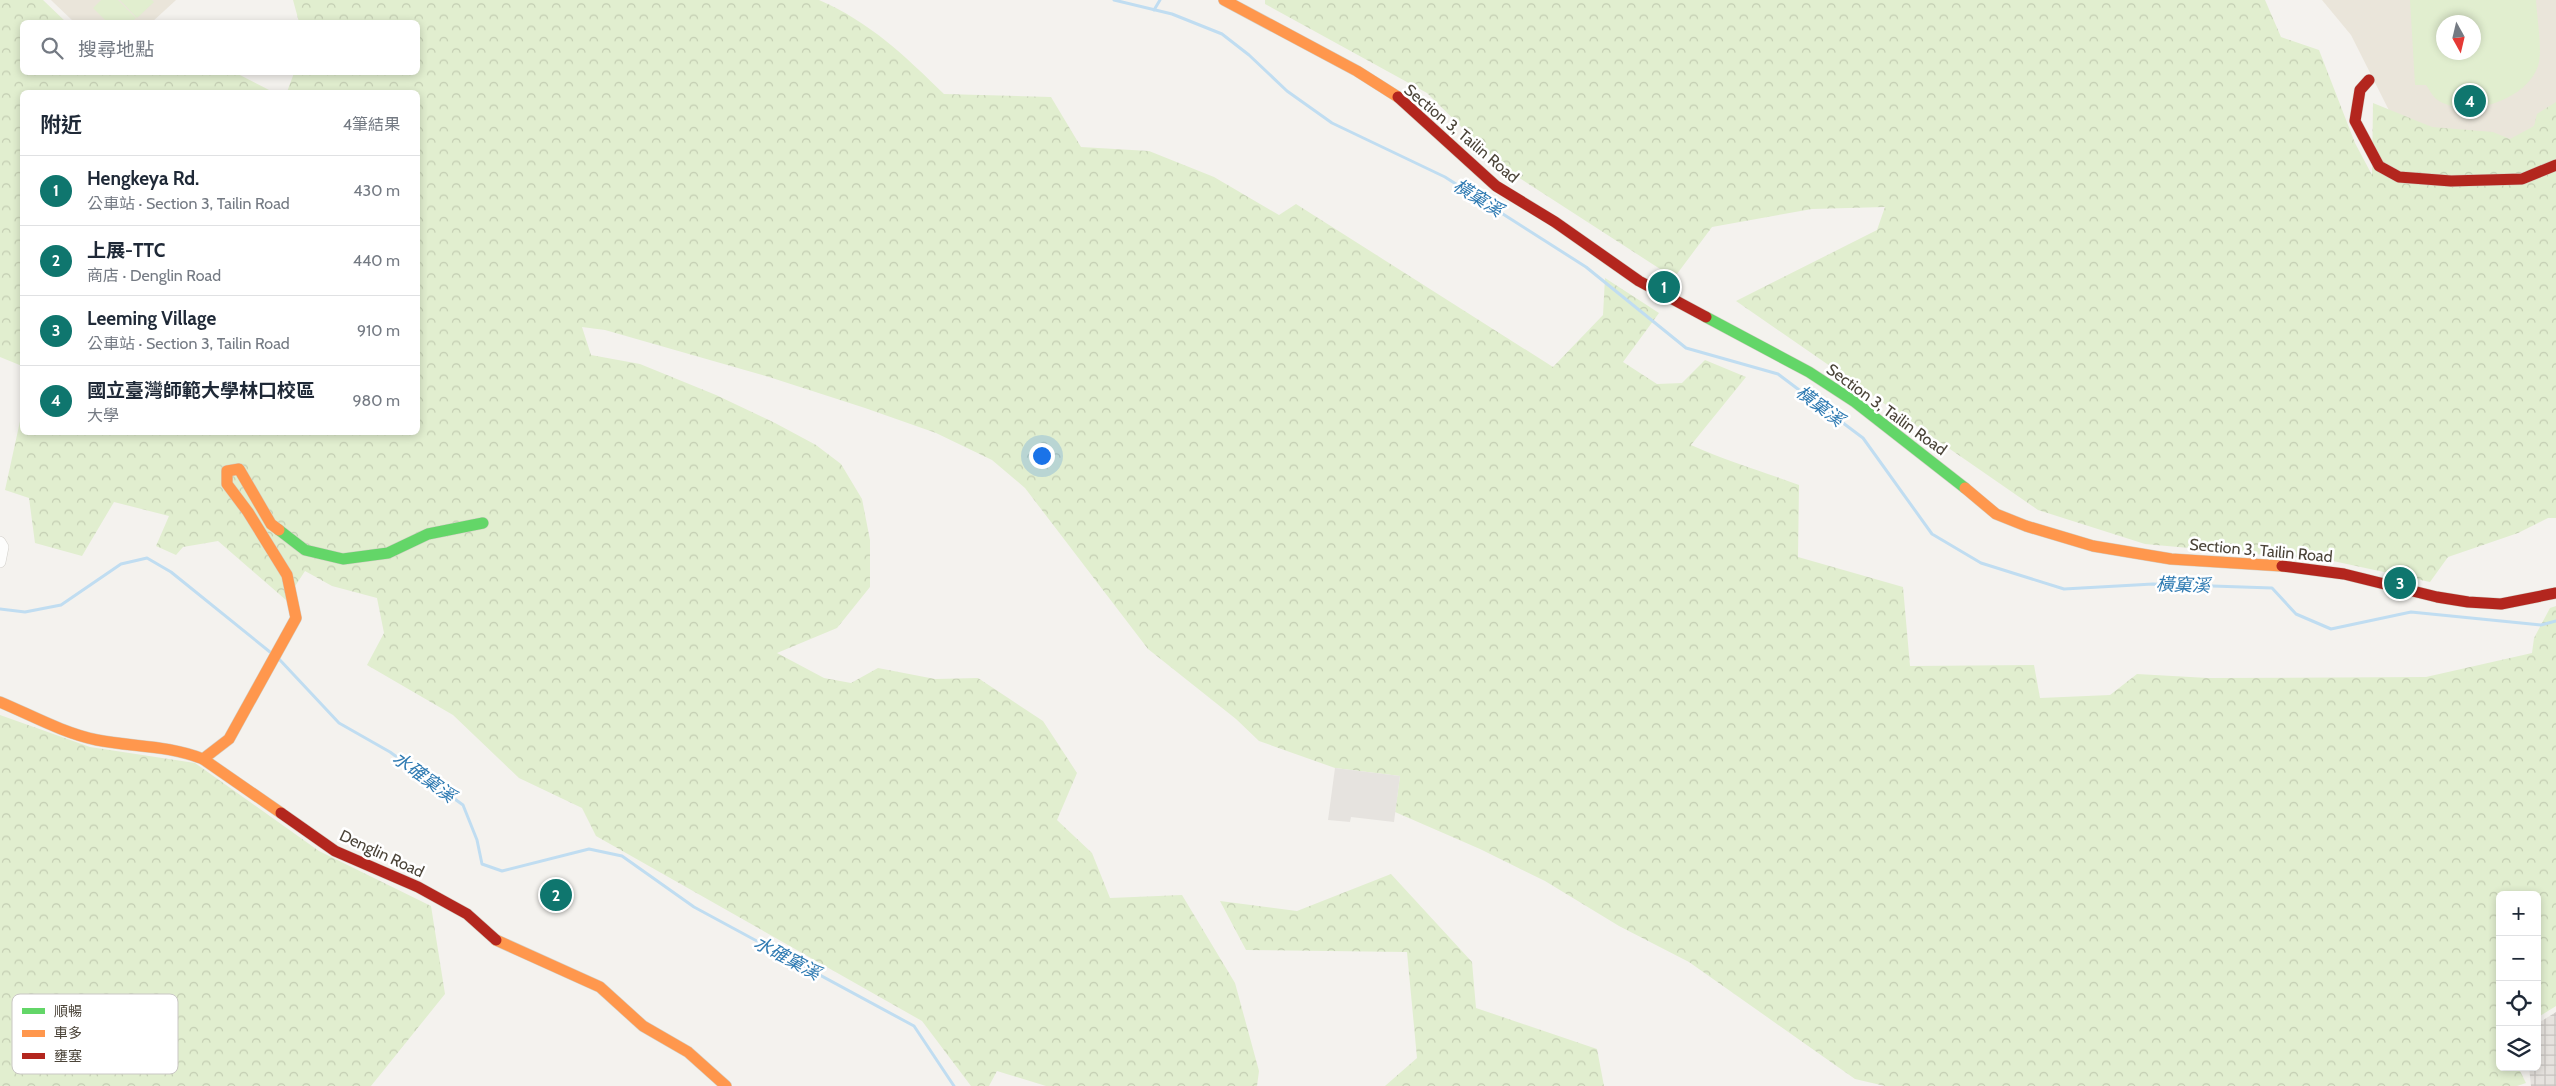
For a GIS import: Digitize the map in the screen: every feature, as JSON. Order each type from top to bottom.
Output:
[{"type":"street","name":"Section 3, Tailin Road","points":[[1224,0],[1357,71],[1407,103],[1496,186],[1555,222],[1638,281],[1810,372],[1855,402],[1939,466],[1996,514],[2026,526],[2093,546],[2171,559],[2266,564],[2325,571],[2468,602],[2501,604],[2556,593]]},
{"type":"street","points":[[2369,80],[2360,90],[2355,121],[2368,149],[2379,166],[2399,177],[2451,181],[2522,179],[2556,165]]},
{"type":"street","points":[[203,759],[229,739],[296,618],[288,575],[280,567],[248,512],[227,484],[228,472],[239,469],[271,524],[298,545],[305,550],[343,559],[388,553],[428,534],[483,523]]},
{"type":"street","points":[[0,542],[3,547],[0,562]]},
{"type":"street","name":"Denglin Road","points":[[0,702],[98,740],[133,742],[190,753],[203,759],[335,851],[418,887],[467,914],[492,938],[600,988],[643,1026],[688,1052],[726,1086]]},
{"type":"shaded area","points":[[51,0],[176,0],[154,20],[72,20]]},
{"type":"shaded area","points":[[2322,0],[2556,0],[2556,149],[2416,164],[2351,35]]},
{"type":"shaded area","points":[[1335,768],[1400,776],[1394,822],[1351,817],[1350,822],[1328,820]]},
{"type":"shaded area","points":[[2556,1012],[2556,1086],[2531,1086],[2529,1071],[2541,1071],[2541,1021]]},
{"type":"green space","points":[[0,0],[43,0],[64,20],[20,20],[20,75],[240,75],[269,90],[20,90],[20,365],[0,357]]},
{"type":"green space","points":[[101,0],[118,0],[136,18],[134,20],[105,20],[93,8]]},
{"type":"green space","points":[[120,0],[152,0],[154,2],[137,18]]},
{"type":"green space","points":[[293,0],[819,0],[871,29],[901,53],[944,94],[1051,97],[1081,147],[1149,151],[1214,177],[1279,215],[1296,204],[1553,367],[1603,315],[1605,278],[1659,313],[1623,362],[1657,384],[1682,383],[1705,360],[1746,377],[1691,445],[1799,485],[1798,557],[1903,587],[1910,666],[2034,665],[2040,698],[2110,695],[2137,674],[2208,678],[2426,677],[2532,653],[2534,638],[2550,608],[2556,606],[2556,1006],[2541,1015],[2541,891],[2496,891],[2496,1071],[2520,1071],[2526,1083],[2517,1086],[1885,1086],[1855,1079],[1689,962],[1619,926],[1545,881],[1480,849],[1395,812],[1400,776],[1335,768],[1259,741],[1236,719],[1148,649],[1025,488],[992,460],[936,433],[865,408],[769,377],[605,330],[582,327],[591,355],[640,364],[716,395],[816,445],[841,464],[862,499],[870,540],[870,587],[837,628],[777,653],[824,678],[851,683],[878,668],[935,679],[978,678],[1043,721],[1077,773],[1057,820],[1092,853],[1110,898],[1182,895],[1235,983],[1259,1071],[1257,1086],[1046,1086],[997,1071],[989,1086],[971,1086],[922,1021],[596,836],[582,808],[519,778],[453,715],[367,665],[384,633],[377,598],[332,586],[305,571],[286,600],[218,541],[183,547],[176,555],[156,546],[169,516],[114,502],[82,556],[35,543],[29,498],[5,490],[20,421],[20,435],[420,435],[420,90],[288,90],[293,75],[420,75],[420,20],[298,20]]},
{"type":"green space","points":[[1265,0],[2265,0],[2281,37],[2319,50],[2355,143],[2372,175],[2373,103],[2432,127],[2493,132],[2510,139],[2534,126],[2537,114],[2556,102],[2556,518],[2548,518],[2518,533],[2448,557],[2430,582],[2333,561],[2145,544],[2038,510],[1736,301],[1877,230],[1885,207],[1812,209],[1712,227],[1674,278],[1501,166],[1427,93],[1265,4]]},
{"type":"green space","points":[[2410,0],[2536,0],[2540,56],[2534,75],[2524,87],[2511,96],[2495,103],[2479,107],[2462,108],[2448,105],[2435,98],[2426,85],[2415,85]]},
{"type":"green space","points":[[0,715],[90,747],[195,763],[319,851],[431,906],[445,994],[371,1086],[0,1086]]},
{"type":"green space","points":[[1391,874],[1472,962],[1476,1008],[1597,1049],[1604,1086],[1385,1086],[1417,1058],[1407,952],[1246,950],[1220,901],[1297,911]]},
{"type":"waterway","name":"橫窠溪","points":[[1114,0],[1172,14],[1222,34],[1249,55],[1287,91],[1332,123],[1445,177],[1586,267],[1686,348],[1778,374],[1863,438],[1932,534],[1981,563],[2064,589],[2153,584],[2272,588],[2296,614],[2331,629],[2411,612],[2541,625],[2556,621]]},
{"type":"waterway","points":[[1154,10],[1160,0]]},
{"type":"waterway","name":"水確窠溪","points":[[0,609],[25,612],[61,605],[121,564],[147,558],[171,572],[270,652]]},
{"type":"waterway","name":"水確窠溪","points":[[279,659],[339,723],[390,752],[463,805],[477,840],[482,864],[502,871],[589,849],[622,856],[694,907],[914,1026],[954,1086]]},
{"type":"traffic: fast","points":[[1706,317],[1809,372],[1855,402],[1965,488]]},
{"type":"traffic: fast","points":[[279,530],[305,550],[343,559],[388,553],[428,534],[483,523]]},
{"type":"traffic: slow","points":[[1224,0],[1357,71],[1398,97]]},
{"type":"traffic: slow","points":[[203,759],[229,739],[296,618],[287,575],[248,512],[227,484],[227,471],[239,469],[271,524],[279,530]]},
{"type":"traffic: slow","points":[[1965,488],[1996,514],[2026,526],[2093,546],[2171,559],[2282,566]]},
{"type":"traffic: slow","points":[[0,702],[84,737],[177,751],[203,759],[281,813]]},
{"type":"traffic: slow","points":[[496,940],[600,987],[643,1026],[688,1052],[726,1086]]},
{"type":"traffic: jam","points":[[2369,80],[2360,90],[2355,121],[2379,166],[2399,177],[2451,181],[2522,179],[2556,165]]},
{"type":"traffic: jam","points":[[1398,97],[1496,186],[1555,222],[1639,281],[1706,317]]},
{"type":"traffic: jam","points":[[2282,566],[2344,574],[2437,597],[2468,602],[2501,604],[2556,593]]},
{"type":"traffic: jam","points":[[281,813],[335,851],[418,887],[467,914],[496,940]]},
{"type":"place","name":"國立臺灣師範大學林口校區","points":[[2470,101]]},
{"type":"place","name":"Hengkeya Rd.","points":[[1664,287]]},
{"type":"place","name":"Leeming Village","points":[[2400,583]]},
{"type":"place","name":"上展-TTC","points":[[556,895]]}]
